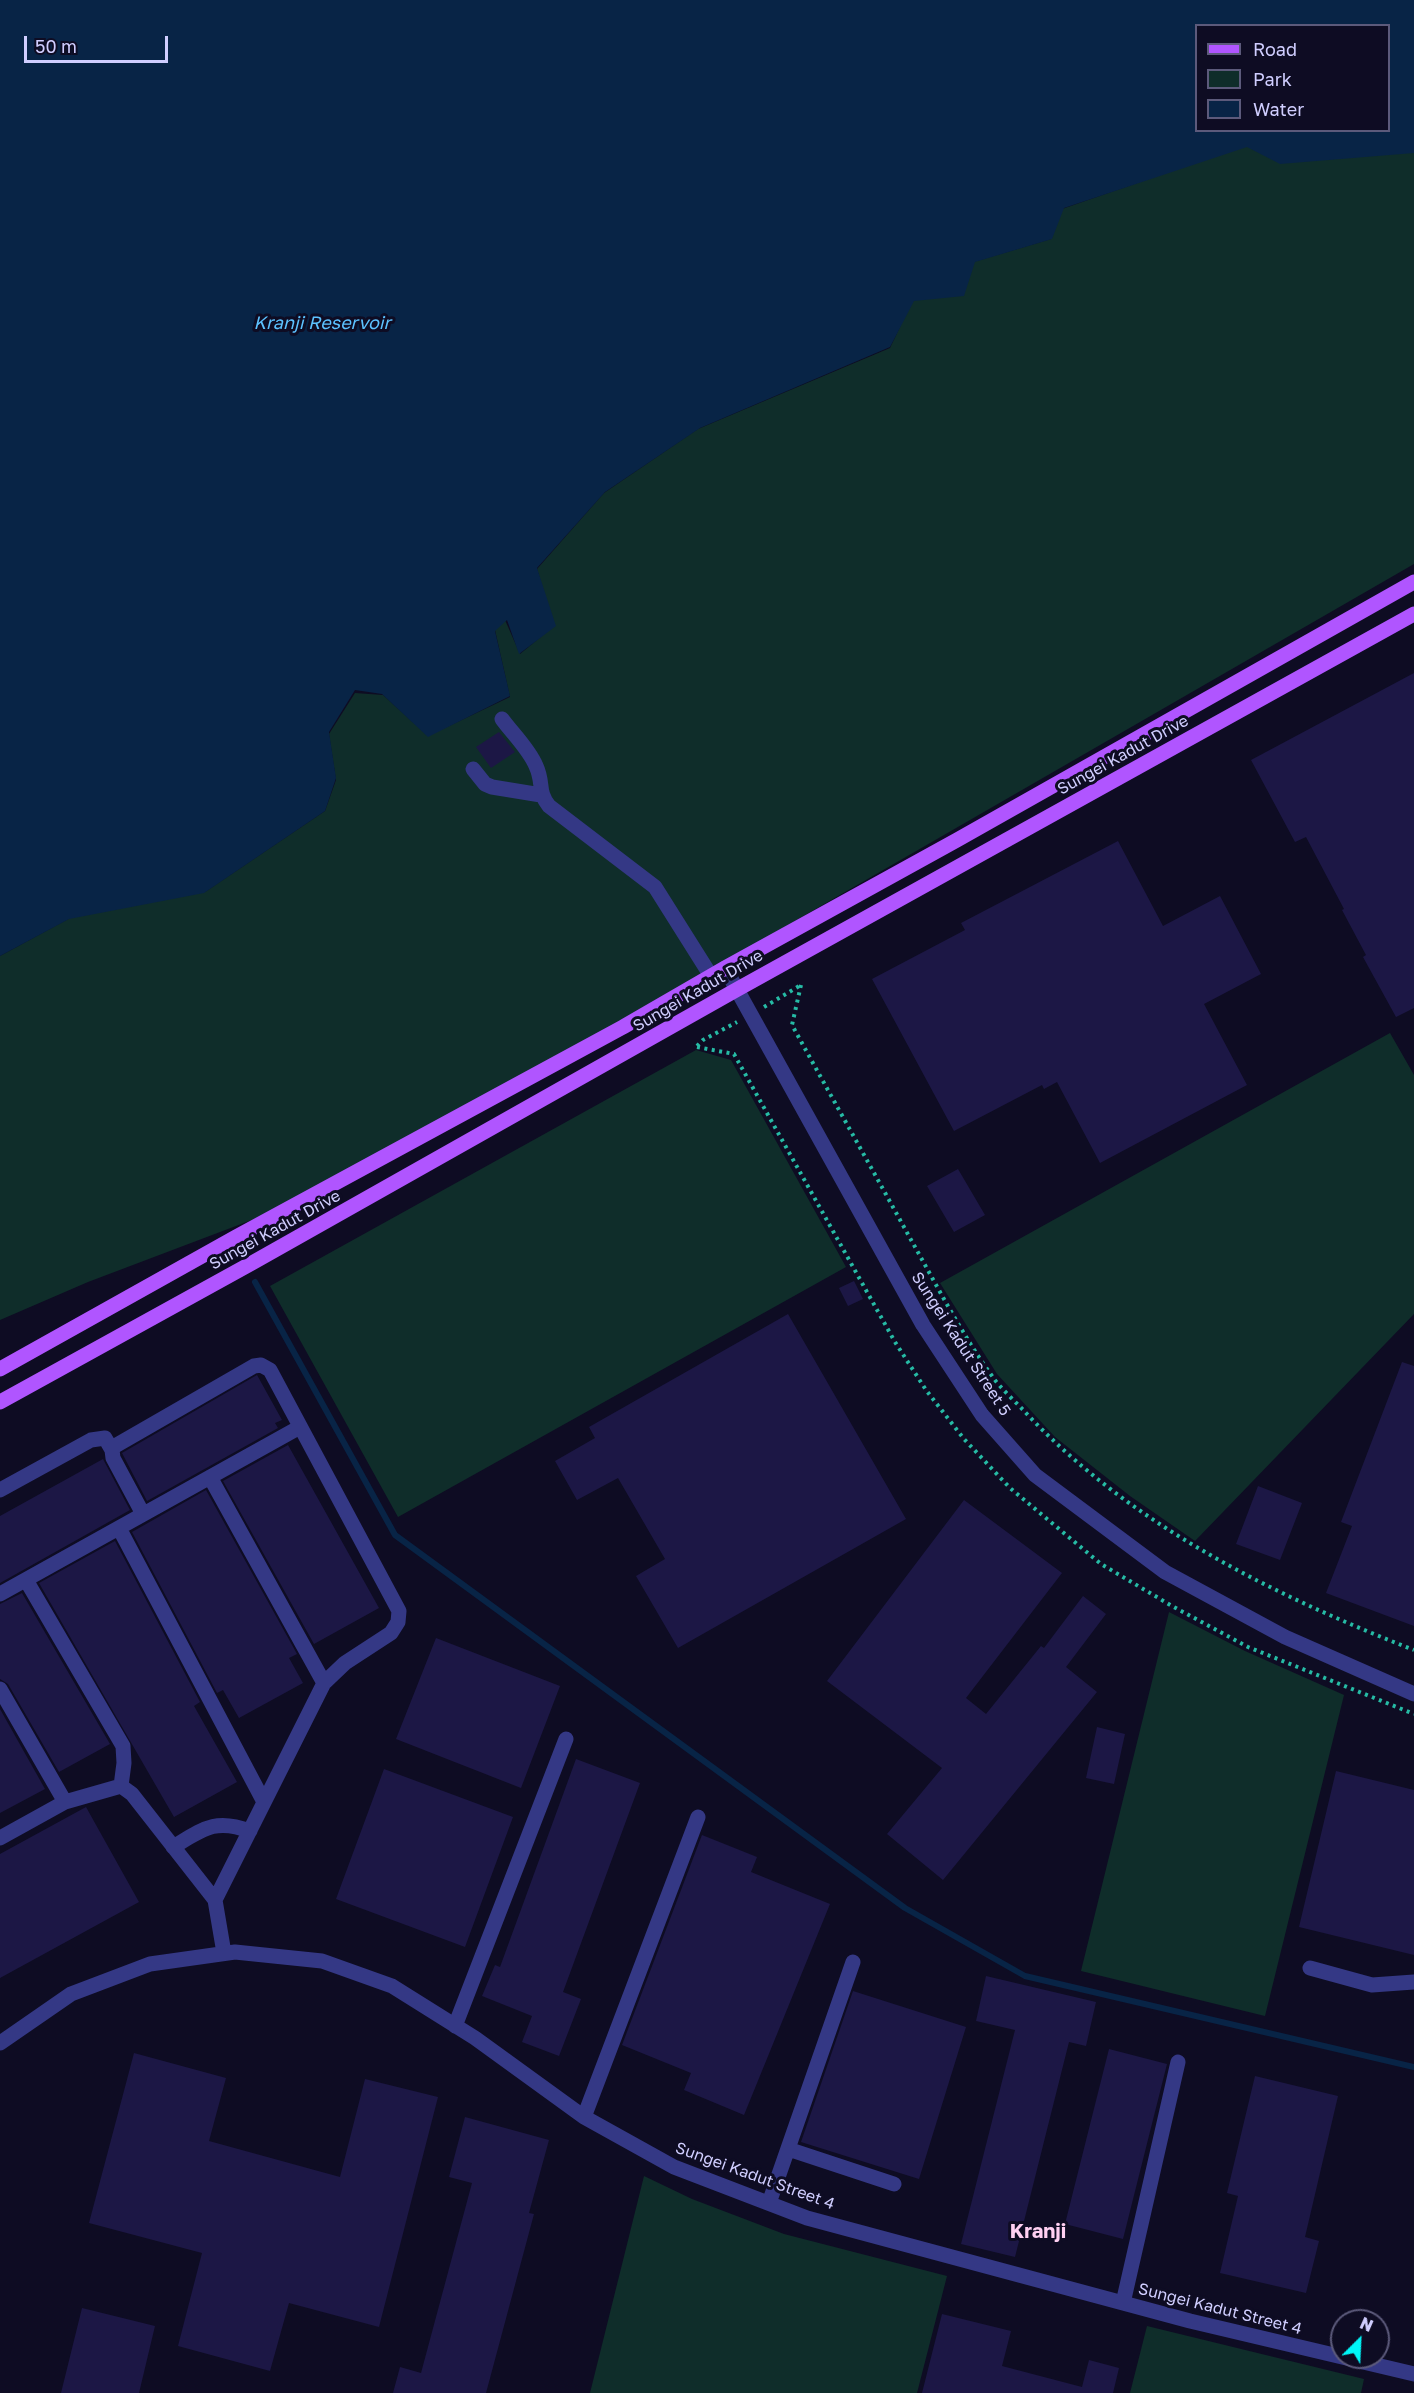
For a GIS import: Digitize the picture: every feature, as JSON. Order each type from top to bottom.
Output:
[{"type":"main road","name":"Sungei Kadut Drive","points":[[0,1369],[236,1237],[623,1027],[724,968],[1414,582]]},
{"type":"main road","name":"Sungei Kadut Drive","points":[[0,1402],[263,1258],[736,990],[1414,614]]},
{"type":"street","points":[[502,719],[535,763],[542,778],[541,795],[549,806],[655,887],[711,976]]},
{"type":"street","points":[[473,769],[485,784],[492,787],[541,795]]},
{"type":"street","name":"Sungei Kadut Street 5","points":[[724,968],[923,1325],[982,1415],[1035,1475],[1165,1572],[1286,1637],[1414,1694]]},
{"type":"street","points":[[112,1450],[115,1446],[254,1366],[261,1365],[270,1370],[399,1611],[398,1622],[391,1633],[345,1663],[324,1683],[215,1900]]},
{"type":"street","points":[[0,1594],[300,1427]]},
{"type":"street","points":[[0,1490],[91,1440],[105,1438],[112,1450],[112,1458],[143,1514]]},
{"type":"street","points":[[210,1478],[324,1683]]},
{"type":"street","points":[[119,1528],[264,1802]]},
{"type":"street","points":[[26,1580],[123,1746],[124,1763],[121,1786]]},
{"type":"street","points":[[0,1689],[65,1802]]},
{"type":"street","points":[[455,2026],[566,1739]]},
{"type":"street","points":[[0,1838],[65,1802],[121,1786]]},
{"type":"street","points":[[121,1786],[132,1794],[215,1900],[224,1953]]},
{"type":"street","points":[[584,2117],[698,1817]]},
{"type":"street","points":[[173,1847],[209,1826],[230,1825],[250,1831]]},
{"type":"street","name":"Sungei Kadut Street 4","points":[[0,2043],[71,1994],[150,1964],[235,1952],[322,1961],[392,1986],[455,2026],[584,2117],[674,2168],[807,2218],[1123,2303],[1414,2374]]},
{"type":"street","points":[[769,2203],[853,1962]]},
{"type":"street","points":[[1310,1968],[1372,1985],[1414,1982]]},
{"type":"street","points":[[1123,2303],[1178,2062]]},
{"type":"street","points":[[788,2149],[894,2184]]},
{"type":"path","points":[[801,985],[792,1025],[935,1281],[993,1377],[1052,1441],[1104,1483],[1182,1539],[1234,1570],[1414,1650]]},
{"type":"green space","points":[[1247,145],[1414,153],[1414,564],[323,1193],[88,1282],[0,1320],[0,956],[70,918],[205,892],[325,811],[336,780],[329,734],[355,693],[383,695],[428,736],[510,697],[495,630],[505,620],[520,654],[554,626],[537,569],[604,493],[698,429],[890,348],[913,299],[973,262],[1051,239],[1062,209]]},
{"type":"green space","points":[[1390,1033],[1414,1075],[1414,1314],[1195,1541],[1130,1496],[1055,1437],[997,1374],[940,1283]]},
{"type":"green space","points":[[696,1050],[731,1060],[846,1267],[398,1517],[270,1286]]},
{"type":"green space","points":[[1169,1612],[1245,1651],[1344,1695],[1265,2016],[1081,1971]]},
{"type":"green space","points":[[644,2176],[692,2199],[784,2234],[947,2276],[917,2393],[590,2393]]},
{"type":"green space","points":[[1147,2326],[1364,2379],[1361,2393],[1130,2393]]},
{"type":"water","name":"Kranji Reservoir","points":[[0,0],[1414,0],[1414,153],[1280,164],[1247,147],[1064,208],[1052,239],[975,262],[964,296],[914,301],[890,347],[700,428],[605,492],[537,568],[556,626],[519,654],[507,620],[495,631],[510,696],[428,737],[382,694],[355,690],[329,732],[336,778],[325,811],[204,893],[69,919],[0,956]]},
{"type":"building","points":[[1414,673],[1414,1008],[1396,1017],[1363,957],[1366,955],[1306,837],[1295,842],[1251,760]]},
{"type":"building","points":[[499,732],[515,752],[491,768],[476,747]]},
{"type":"building","points":[[1118,841],[1163,926],[1220,896],[1261,974],[1204,1004],[1247,1085],[1100,1163],[1057,1082],[1044,1089],[1042,1085],[954,1131],[872,979],[965,930],[961,923]]},
{"type":"building","points":[[958,1169],[985,1215],[954,1232],[927,1186]]},
{"type":"building","points":[[854,1281],[863,1299],[848,1306],[839,1288]]},
{"type":"building","points":[[788,1314],[906,1519],[678,1648],[636,1576],[665,1559],[618,1478],[577,1500],[555,1461],[595,1438],[589,1427]]},
{"type":"building","points":[[1402,1362],[1414,1366],[1414,1626],[1326,1593],[1352,1526],[1341,1522]]},
{"type":"building","points":[[257,1375],[282,1420],[275,1423],[278,1428],[147,1501],[122,1453]]},
{"type":"building","points":[[288,1445],[379,1608],[314,1644],[223,1481]]},
{"type":"building","points":[[103,1459],[130,1510],[0,1583],[0,1516]]},
{"type":"building","points":[[1258,1486],[1302,1503],[1280,1560],[1236,1544]]},
{"type":"building","points":[[206,1490],[297,1654],[289,1658],[303,1683],[239,1718],[223,1690],[217,1693],[132,1532]]},
{"type":"building","points":[[964,1500],[1062,1573],[966,1698],[986,1714],[1041,1646],[1044,1648],[1083,1596],[1106,1614],[1066,1667],[1097,1692],[943,1880],[887,1834],[942,1768],[827,1681]]},
{"type":"building","points":[[115,1541],[200,1702],[194,1706],[237,1782],[174,1817],[39,1583]]},
{"type":"building","points":[[22,1593],[110,1744],[59,1772],[8,1684],[0,1679],[0,1604]]},
{"type":"building","points":[[436,1638],[560,1686],[521,1788],[396,1739]]},
{"type":"building","points":[[0,1709],[45,1789],[0,1813]]},
{"type":"building","points":[[1097,1727],[1125,1734],[1114,1784],[1086,1778]]},
{"type":"building","points":[[576,1759],[640,1783],[563,1992],[581,1999],[559,2056],[522,2042],[532,2016],[482,1996],[495,1965],[500,1967]]},
{"type":"building","points":[[384,1769],[513,1817],[465,1947],[336,1899]]},
{"type":"building","points":[[1336,1771],[1414,1790],[1414,1955],[1299,1927]]},
{"type":"building","points":[[86,1807],[139,1902],[0,1978],[0,1854]]},
{"type":"building","points":[[702,1835],[757,1857],[751,1872],[830,1904],[744,2115],[684,2090],[691,2073],[622,2045]]},
{"type":"building","points":[[986,1976],[1096,2002],[1086,2046],[1069,2042],[1015,2257],[961,2244],[1015,2030],[976,2021]]},
{"type":"building","points":[[853,1991],[966,2027],[919,2179],[801,2142]]},
{"type":"building","points":[[1109,2049],[1167,2064],[1123,2239],[1065,2224]]},
{"type":"building","points":[[134,2053],[226,2078],[209,2141],[340,2177],[365,2079],[438,2097],[379,2327],[289,2303],[270,2371],[178,2346],[202,2253],[89,2223]]},
{"type":"building","points":[[1255,2076],[1338,2096],[1305,2237],[1319,2241],[1306,2293],[1220,2273],[1238,2196],[1227,2193]]},
{"type":"building","points":[[465,2117],[549,2140],[529,2213],[534,2214],[486,2393],[393,2393],[400,2367],[421,2373],[472,2183],[449,2177]]},
{"type":"building","points":[[82,2308],[155,2326],[139,2393],[61,2393]]},
{"type":"building","points":[[942,2314],[1011,2331],[1002,2366],[1082,2387],[1089,2360],[1119,2368],[1113,2393],[922,2393]]},
{"type":"waterway","points":[[255,1282],[395,1535],[905,1908],[1025,1976],[1414,2067]]},
{"type":"district","name":"Kranji","points":[[1038,2232]]}]
